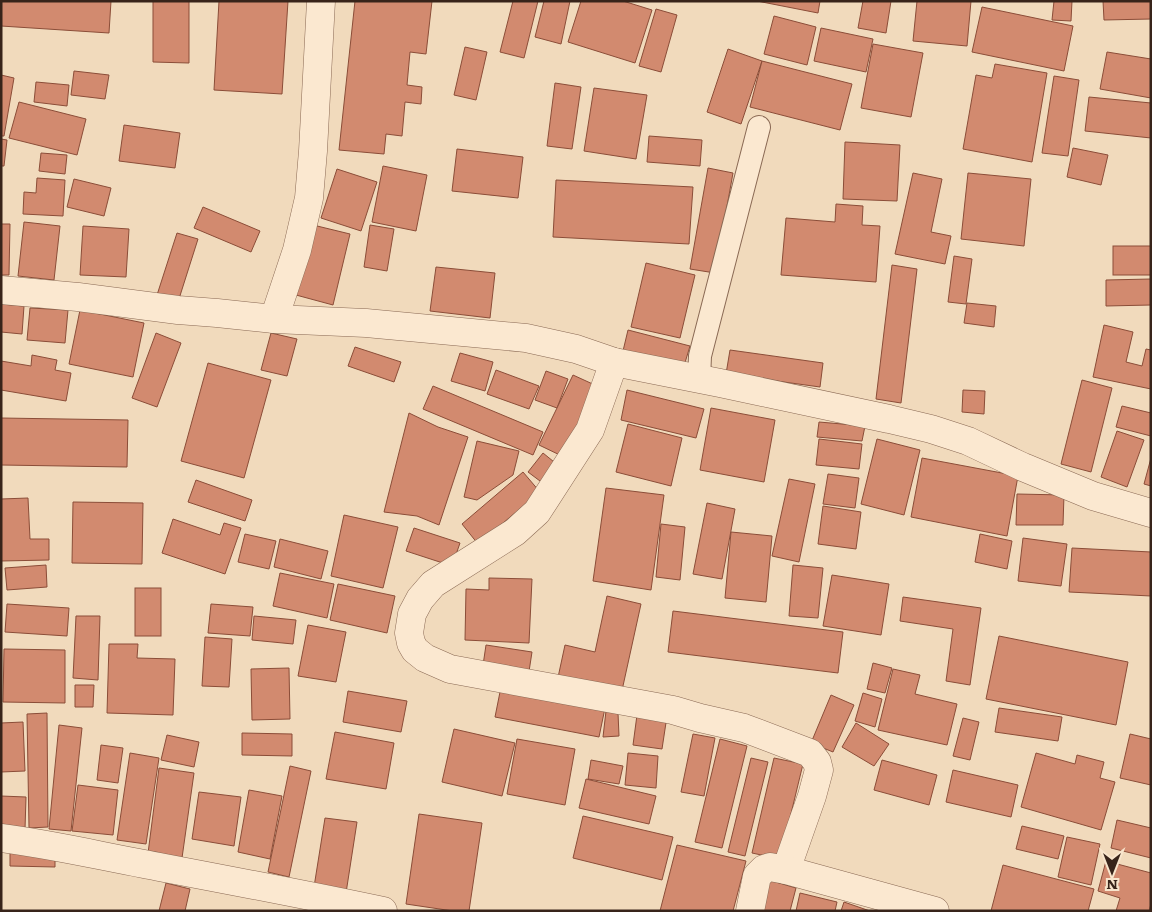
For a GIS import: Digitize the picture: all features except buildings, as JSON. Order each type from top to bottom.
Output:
[{"type":"street","points":[[274,319],[297,250],[309,198],[321,1]]},
{"type":"street","points":[[1,290],[274,319],[366,323],[526,338],[576,349],[614,362],[930,429],[968,442],[1093,496],[1151,513]]},
{"type":"street","points":[[614,362],[590,430],[537,512],[515,532],[433,584],[420,598],[412,614],[409,633],[411,643],[415,650],[425,658],[450,669],[673,710],[744,728],[810,754],[817,762],[818,770],[812,796],[786,870]]},
{"type":"street","points":[[1,838],[37,842],[383,911]]},
{"type":"street","points":[[750,911],[757,876],[764,869],[770,868],[786,870],[935,911]]},
{"type":"lane","points":[[699,379],[700,356],[759,128]]}]
